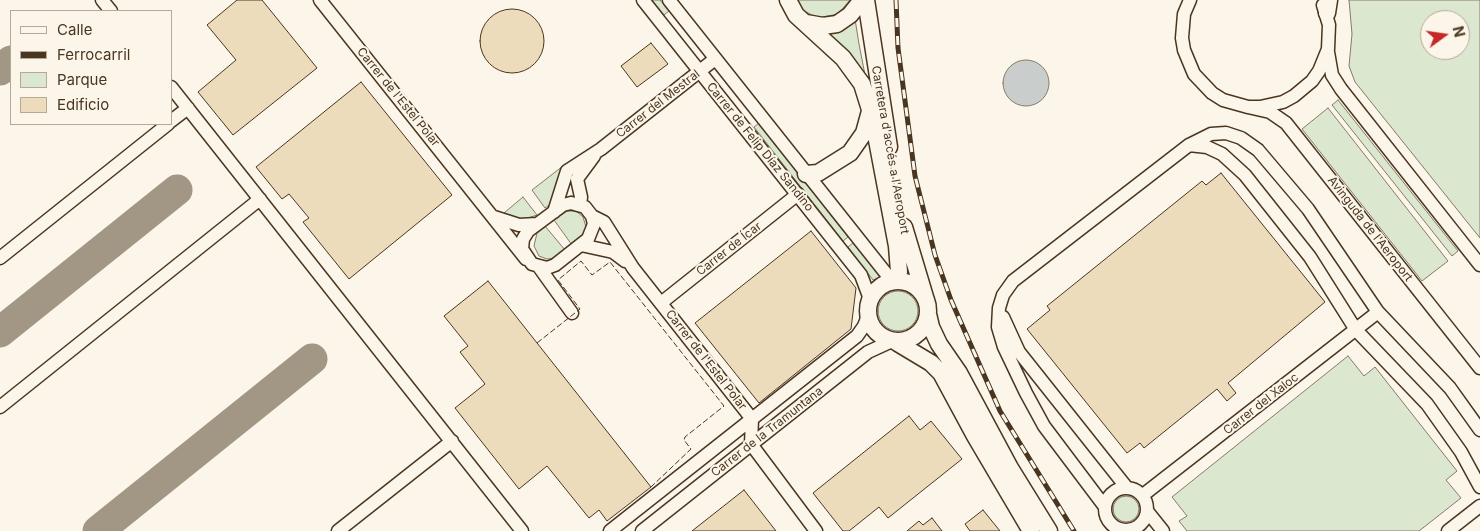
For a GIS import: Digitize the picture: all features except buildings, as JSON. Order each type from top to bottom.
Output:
[{"type":"main road","name":"Carretera d'accés a l'Aeroport","points":[[788,0],[796,15],[831,45],[855,72],[862,84],[871,109],[897,246],[898,272],[893,281]]},
{"type":"main road","points":[[806,23],[823,26],[837,24],[850,15],[862,0]]},
{"type":"main road","name":"Carretera d'accés a l'Aeroport","points":[[866,0],[902,221],[925,297]]},
{"type":"main road","points":[[806,174],[818,173],[850,153],[864,133],[871,109]]},
{"type":"main road","points":[[1031,531],[975,436],[941,373],[931,363],[876,332],[868,316],[870,299],[881,286],[893,281],[911,283],[925,297],[931,327],[939,344],[962,378],[1010,468],[1049,531]]},
{"type":"main road","points":[[894,342],[908,340],[919,334],[925,326],[928,314]]},
{"type":"street","points":[[102,0],[110,10]]},
{"type":"street","name":"Carrer de l'Estel Polar","points":[[320,0],[526,259]]},
{"type":"street","name":"Carrer de Felip Díaz Sandino","points":[[643,0],[861,275],[870,299]]},
{"type":"street","name":"Carrer de Felip Díaz Sandino","points":[[668,0],[893,281]]},
{"type":"street","name":"Avinguda de l'Aeroport","points":[[1190,0],[1184,14],[1182,38],[1184,50],[1194,74],[1202,84],[1223,100],[1270,112],[1286,123],[1480,368]]},
{"type":"street","points":[[1326,4],[1329,25],[1328,49],[1332,75],[1341,89],[1480,265]]},
{"type":"street","points":[[1248,107],[1272,105],[1299,93],[1319,71],[1328,49]]},
{"type":"street","name":"Carrer del Mestral","points":[[554,212],[567,171],[601,149],[715,59]]},
{"type":"street","points":[[172,88],[518,526],[528,531]]},
{"type":"street","points":[[172,121],[188,108]]},
{"type":"street","points":[[0,258],[167,125]]},
{"type":"street","points":[[1147,511],[1142,524],[1136,528],[1122,530],[1108,518],[1105,507],[1044,426],[1026,393],[1004,347],[998,327],[999,308],[1004,295],[1013,282],[1189,145],[1212,134],[1226,133],[1243,139],[1258,150],[1308,209],[1378,312],[1434,370],[1480,430]]},
{"type":"street","points":[[1224,156],[1227,148],[1234,142],[1243,139]]},
{"type":"street","points":[[1189,145],[1207,147],[1224,156],[1245,176],[1310,257],[1356,330],[1427,404],[1461,452],[1480,486]]},
{"type":"street","name":"Carrer del Mestral","points":[[580,205],[581,196],[577,179],[601,149]]},
{"type":"street","name":"Carrer de Ícar","points":[[661,303],[798,194]]},
{"type":"street","points":[[0,407],[260,199]]},
{"type":"street","points":[[539,268],[555,266],[582,245],[592,232],[592,216],[580,205],[572,203],[563,205],[537,224],[528,231],[523,240],[522,249],[526,259],[539,268],[572,313]]},
{"type":"street","name":"Carrer de l'Estel Polar","points":[[592,216],[604,222],[633,268],[752,420],[751,444]]},
{"type":"street","points":[[494,218],[519,225],[537,224]]},
{"type":"street","name":"Carrer de l'Estel Polar","points":[[582,245],[612,252],[633,268]]},
{"type":"street","points":[[999,308],[1019,352],[1127,488]]},
{"type":"street","name":"Carrer del Xaloc","points":[[1143,495],[1378,312]]},
{"type":"street","name":"Carrer de la Tramuntana","points":[[610,531],[858,336],[868,316]]},
{"type":"street","name":"Carrer de la Tramuntana","points":[[643,530],[868,352],[894,342]]},
{"type":"street","points":[[338,531],[452,441]]},
{"type":"street","points":[[751,444],[816,531]]},
{"type":"street","points":[[1105,507],[1110,495],[1121,488],[1127,488],[1143,495],[1147,511],[1163,531]]},
{"type":"street","points":[[1448,531],[1480,506]]},
{"type":"green space","points":[[652,0],[660,0],[669,11],[664,15]]},
{"type":"green space","points":[[794,0],[850,0],[838,14],[818,18],[800,9]]},
{"type":"green space","points":[[1349,0],[1480,0],[1480,238],[1355,82],[1349,66],[1352,34]]},
{"type":"green space","points":[[855,19],[866,80],[852,58],[829,33],[840,29]]},
{"type":"green space","points":[[1338,100],[1458,251],[1452,256],[1332,105]]},
{"type":"green space","points":[[1328,108],[1448,261],[1422,281],[1302,129]]},
{"type":"green space","points":[[759,123],[848,237],[843,241],[754,127]]},
{"type":"green space","points":[[563,166],[552,203],[545,208],[532,190]]},
{"type":"green space","points":[[523,197],[537,215],[522,220],[508,217],[504,213]]},
{"type":"green space","points":[[567,211],[576,211],[583,217],[586,227],[583,236],[572,245],[554,220]]},
{"type":"green space","points":[[545,226],[565,250],[556,258],[547,259],[539,256],[534,246],[537,233]]},
{"type":"green space","points":[[853,243],[879,275],[879,278],[873,280],[848,247]]},
{"type":"green space","points":[[902,291],[909,294],[915,300],[918,311],[917,319],[909,328],[902,331],[894,331],[887,328],[879,319],[878,307],[881,300],[890,292]]},
{"type":"green space","points":[[1348,356],[1364,376],[1375,367],[1457,471],[1446,480],[1461,498],[1419,531],[1187,531],[1179,521],[1187,516],[1172,497]]},
{"type":"green space","points":[[1126,496],[1135,500],[1139,509],[1135,518],[1126,522],[1117,518],[1113,509],[1117,500]]},
{"type":"shaded area","points":[[1022,60],[1030,60],[1039,64],[1045,70],[1049,83],[1045,96],[1039,102],[1030,106],[1022,106],[1013,102],[1007,96],[1003,87],[1003,79],[1007,70],[1013,64]]},
{"type":"taxiway","points":[[0,70],[10,62]]},
{"type":"taxiway","points":[[0,332],[177,190]]},
{"type":"taxiway","points":[[98,531],[312,359]]},
{"type":"railway","points":[[896,0],[898,48],[915,176],[935,255],[951,300],[1000,411],[1074,531]]},
{"type":"fence","points":[[537,343],[580,309],[558,280],[581,261],[592,275],[610,262],[724,406],[685,437],[684,440],[691,449],[651,487]]}]
